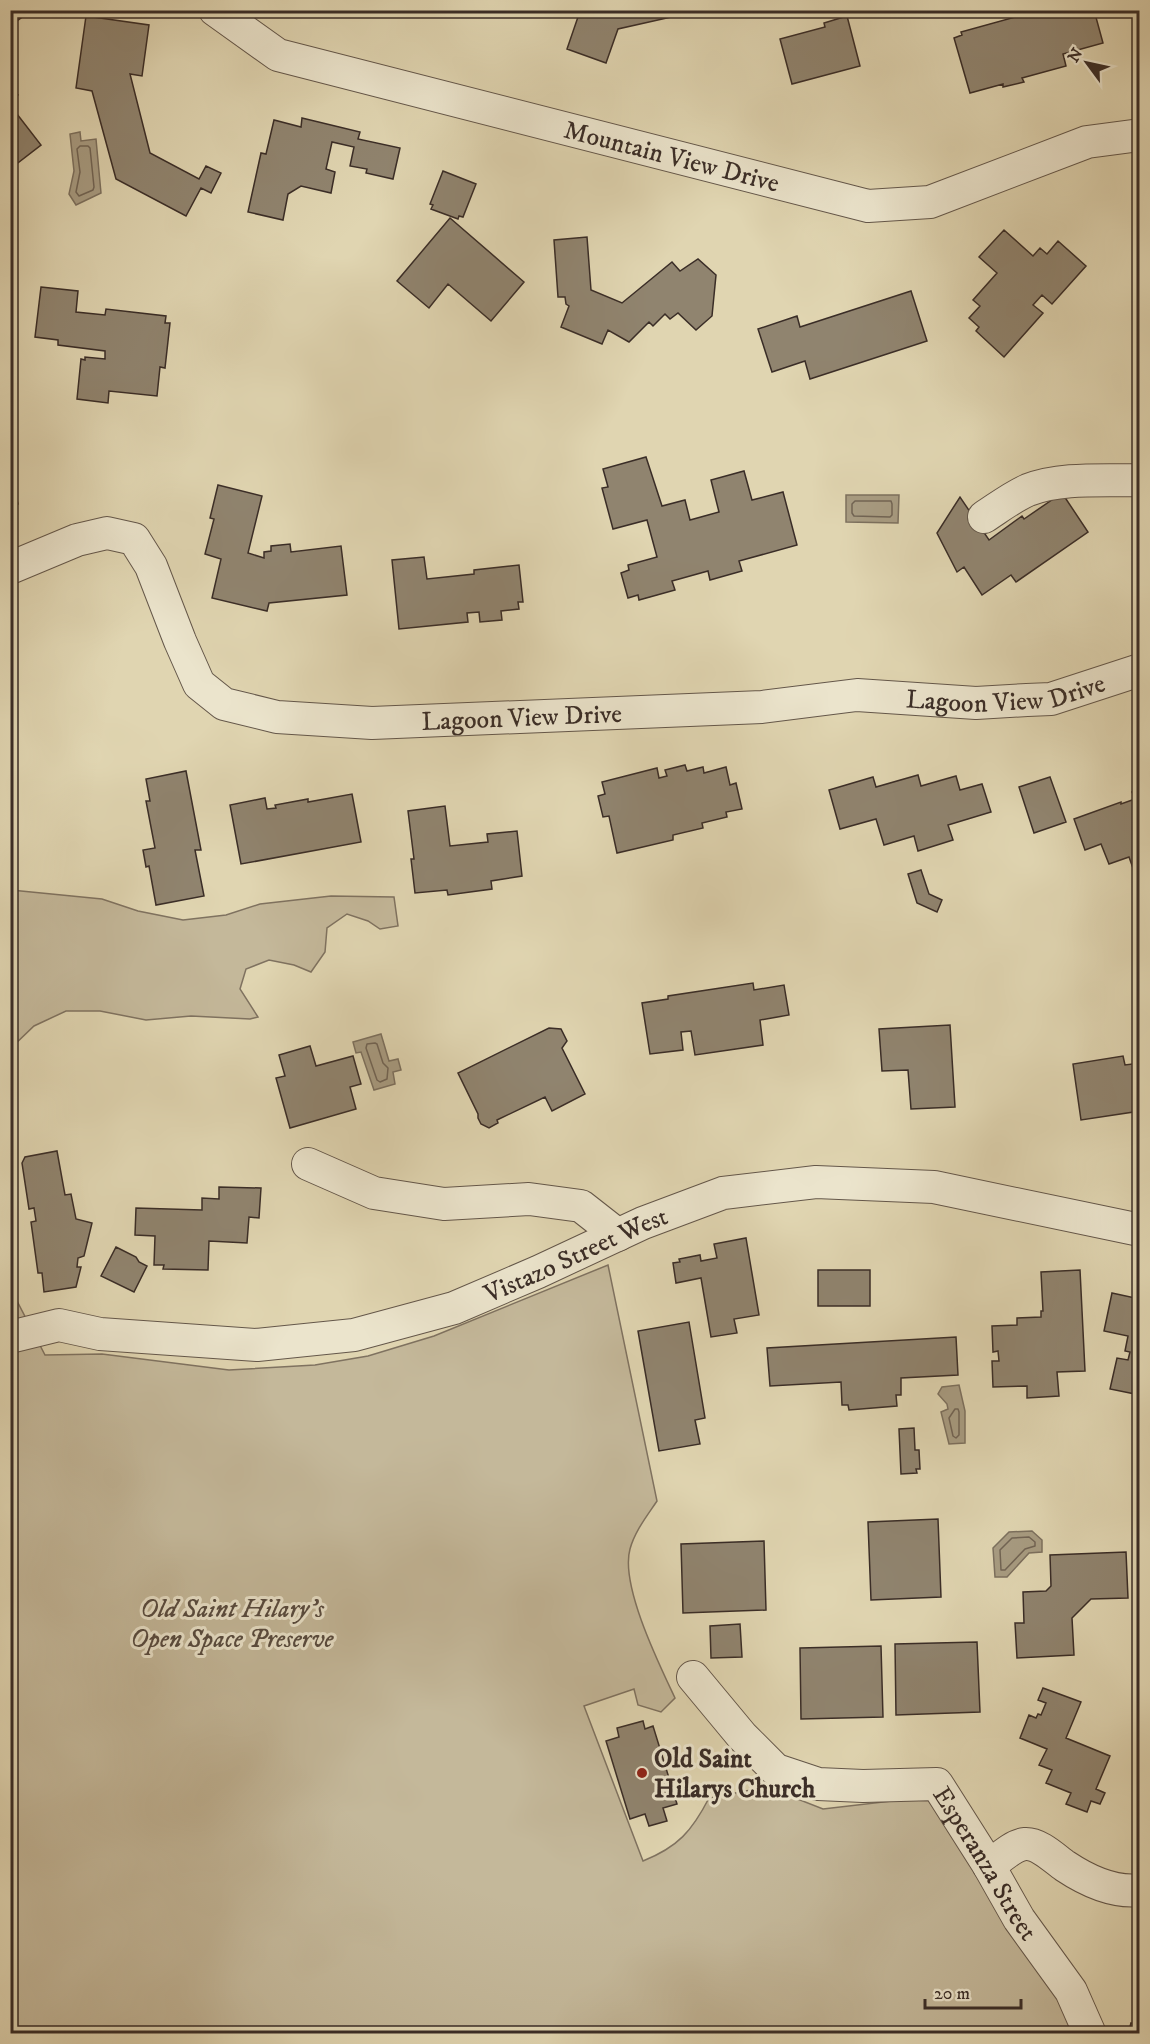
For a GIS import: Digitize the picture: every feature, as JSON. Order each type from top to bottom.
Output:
[{"type":"street","name":"Mountain View Drive","points":[[215,10],[278,55],[868,206],[930,202],[1087,142],[1140,135]]},
{"type":"street","points":[[984,517],[1029,490],[1060,482],[1140,480]]},
{"type":"street","name":"Lagoon View Drive","points":[[10,568],[77,540],[107,533],[134,539],[151,566],[199,684],[224,704],[277,717],[372,723],[762,707],[857,695],[976,703],[1051,699],[1140,670]]},
{"type":"street","points":[[308,1164],[374,1193],[444,1204],[529,1199],[581,1206],[618,1235]]},
{"type":"street","name":"Vistazo Street West","points":[[10,1337],[59,1325],[100,1334],[257,1346],[354,1335],[454,1308],[643,1223],[723,1193],[816,1182],[934,1187],[1140,1230]]},
{"type":"street","name":"Esperanza Street","points":[[693,1677],[742,1736],[776,1770],[818,1784],[863,1786],[937,1784],[989,1866],[1018,1919],[1071,1991],[1090,2034]]},
{"type":"street","points":[[989,1866],[1011,1850],[1024,1844],[1035,1846],[1084,1877],[1102,1885],[1119,1890],[1140,1890]]},
{"type":"green space","points":[[11,890],[102,899],[138,911],[183,920],[226,915],[260,904],[331,896],[394,897],[398,926],[380,929],[368,921],[347,914],[327,928],[325,952],[311,972],[294,965],[269,960],[246,969],[240,989],[258,1017],[250,1019],[191,1016],[146,1020],[100,1011],[66,1011],[34,1026],[11,1048]]},
{"type":"green space","name":"Old Saint Hilary's Open Space Preserve","points":[[10,1265],[16,1299],[45,1355],[102,1354],[229,1370],[315,1365],[368,1356],[434,1336],[608,1265],[657,1501],[632,1542],[628,1564],[643,1624],[675,1698],[661,1712],[638,1705],[634,1689],[584,1706],[643,1861],[666,1850],[683,1837],[709,1798],[767,1787],[823,1809],[926,1797],[1026,1941],[1077,2033],[11,2033]]},
{"type":"water","points":[[80,132],[81,141],[96,139],[101,193],[76,205],[69,194],[74,171],[70,134]]},
{"type":"water","points":[[846,495],[899,495],[898,523],[846,522]]},
{"type":"water","points":[[381,1034],[389,1061],[398,1059],[401,1070],[393,1072],[395,1084],[374,1090],[361,1052],[356,1053],[353,1042]]},
{"type":"water","points":[[959,1385],[965,1411],[965,1443],[949,1444],[941,1412],[948,1409],[947,1404],[938,1394],[942,1387]]},
{"type":"water","points":[[1032,1531],[1042,1540],[1042,1552],[1029,1553],[1007,1577],[995,1577],[993,1548],[1009,1532]]},
{"type":"building","points":[[10,10],[21,10],[25,15],[10,26]]},
{"type":"building","points":[[349,10],[393,10],[349,13]]},
{"type":"building","points":[[574,10],[675,10],[676,16],[618,29],[606,63],[567,49],[579,14],[574,14]]},
{"type":"building","points":[[1030,10],[1094,10],[1103,43],[1063,54],[1066,66],[1022,78],[1024,82],[1003,87],[1003,84],[970,93],[954,38],[962,35],[961,32],[1030,13]]},
{"type":"building","points":[[86,16],[149,25],[142,76],[130,74],[150,153],[199,179],[206,166],[221,173],[211,193],[201,188],[186,216],[116,179],[92,91],[76,88]]},
{"type":"building","points":[[847,16],[860,66],[792,84],[780,39],[825,27],[824,23]]},
{"type":"building","points":[[10,86],[18,95],[10,101]]},
{"type":"building","points":[[10,105],[41,145],[10,169]]},
{"type":"building","points":[[302,118],[360,132],[358,139],[400,148],[393,179],[366,173],[367,169],[350,166],[354,147],[332,142],[326,169],[335,172],[331,193],[301,186],[288,194],[283,220],[248,212],[261,153],[266,154],[274,120],[301,127]]},
{"type":"building","points":[[443,171],[476,184],[463,217],[459,216],[458,219],[431,209],[433,205],[430,204]]},
{"type":"building","points":[[450,218],[524,282],[491,321],[448,284],[429,308],[397,281]]},
{"type":"building","points":[[1004,230],[1033,256],[1040,248],[1047,254],[1058,241],[1086,266],[1052,304],[1042,295],[1033,305],[1043,313],[1004,357],[976,331],[979,327],[969,318],[980,306],[973,300],[997,273],[979,257]]},
{"type":"building","points":[[587,237],[591,290],[622,303],[672,262],[680,271],[698,259],[716,275],[712,316],[696,330],[678,313],[670,319],[665,314],[653,326],[649,322],[629,342],[608,330],[602,344],[561,327],[569,306],[566,304],[565,297],[558,297],[554,240]]},
{"type":"building","points":[[41,287],[78,291],[76,312],[105,315],[106,309],[166,316],[165,323],[170,323],[165,368],[160,367],[157,396],[109,391],[108,403],[77,399],[81,359],[85,360],[85,357],[105,359],[105,351],[58,345],[58,340],[35,337]]},
{"type":"building","points":[[911,291],[927,341],[810,379],[805,361],[772,372],[758,329],[797,316],[800,327]]},
{"type":"building","points":[[646,457],[662,506],[685,500],[690,520],[719,512],[711,480],[744,471],[752,500],[783,492],[797,545],[739,561],[742,571],[710,580],[708,571],[672,581],[675,590],[639,600],[638,595],[628,598],[621,573],[629,570],[628,565],[657,557],[647,520],[613,529],[602,488],[608,487],[603,469]]},
{"type":"building","points":[[10,473],[18,504],[10,506]]},
{"type":"building","points":[[218,485],[262,496],[248,553],[264,558],[264,552],[271,551],[271,546],[290,544],[291,552],[341,546],[347,595],[269,603],[267,611],[212,598],[221,559],[205,554],[214,519],[210,518]]},
{"type":"building","points":[[1062,493],[1088,532],[1016,582],[1011,575],[982,595],[964,567],[957,572],[937,533],[960,497],[989,540],[1022,516],[1024,519]]},
{"type":"building","points":[[424,557],[427,579],[474,574],[474,570],[519,565],[523,602],[518,602],[519,609],[501,611],[502,620],[480,622],[479,612],[467,613],[468,622],[399,629],[392,560]]},
{"type":"building","points":[[685,765],[687,771],[703,767],[704,773],[726,767],[730,785],[736,783],[742,809],[726,812],[727,817],[702,823],[703,828],[673,835],[673,840],[617,853],[609,816],[603,817],[598,796],[605,794],[602,782],[657,768],[659,778],[667,776],[665,770]]},
{"type":"building","points":[[186,771],[201,850],[195,850],[204,896],[156,905],[149,866],[146,867],[143,850],[155,848],[146,801],[150,801],[146,779]]},
{"type":"building","points":[[918,775],[921,786],[956,776],[960,790],[982,784],[991,812],[948,825],[953,840],[918,851],[914,836],[884,845],[876,819],[840,829],[829,790],[873,777],[876,787]]},
{"type":"building","points":[[1050,777],[1066,822],[1034,833],[1019,787]]},
{"type":"building","points":[[1140,789],[1140,873],[1135,874],[1129,857],[1109,864],[1101,844],[1085,850],[1074,819],[1135,799],[1132,792]]},
{"type":"building","points":[[352,794],[361,842],[241,864],[230,805],[265,798],[267,809],[276,808],[275,805],[308,799],[308,802]]},
{"type":"building","points":[[445,806],[450,846],[488,842],[487,834],[517,831],[522,876],[491,881],[492,889],[448,895],[447,890],[415,893],[411,859],[414,859],[408,811]]},
{"type":"building","points":[[10,826],[16,868],[10,869]]},
{"type":"building","points":[[921,870],[929,894],[942,900],[937,912],[917,903],[908,874]]},
{"type":"building","points":[[753,983],[754,990],[784,985],[789,1015],[760,1020],[763,1045],[695,1055],[691,1031],[681,1032],[683,1050],[650,1054],[642,1003],[668,999],[668,996]]},
{"type":"building","points":[[950,1025],[955,1107],[911,1109],[908,1070],[882,1071],[879,1029]]},
{"type":"building","points":[[549,1028],[561,1029],[567,1041],[562,1048],[585,1094],[552,1111],[545,1097],[497,1120],[498,1123],[489,1128],[481,1124],[458,1073]]},
{"type":"building","points":[[310,1046],[316,1066],[353,1056],[361,1084],[350,1087],[356,1109],[290,1128],[276,1078],[285,1076],[279,1055]]},
{"type":"building","points":[[1123,1056],[1125,1065],[1140,1063],[1140,1111],[1081,1120],[1073,1064]]},
{"type":"building","points":[[57,1151],[65,1195],[71,1194],[76,1219],[92,1223],[84,1256],[78,1258],[77,1267],[81,1267],[76,1287],[44,1292],[42,1273],[38,1273],[31,1222],[36,1221],[34,1208],[29,1209],[22,1163],[25,1157]]},
{"type":"building","points":[[219,1187],[261,1188],[259,1218],[249,1217],[247,1243],[209,1241],[208,1270],[163,1269],[164,1265],[154,1265],[155,1236],[135,1235],[136,1208],[202,1210],[202,1198],[219,1199]]},
{"type":"building","points":[[746,1238],[759,1315],[734,1319],[737,1333],[711,1337],[701,1278],[676,1283],[673,1263],[680,1262],[679,1259],[700,1255],[701,1261],[717,1258],[714,1244]]},
{"type":"building","points":[[116,1247],[136,1257],[139,1262],[147,1266],[134,1292],[101,1276]]},
{"type":"building","points":[[818,1270],[870,1270],[870,1306],[818,1306]]},
{"type":"building","points":[[1080,1270],[1085,1371],[1057,1372],[1059,1396],[1027,1398],[1027,1386],[993,1387],[992,1361],[999,1361],[998,1351],[993,1352],[992,1326],[1017,1325],[1017,1318],[1041,1317],[1041,1311],[1043,1311],[1041,1272]]},
{"type":"building","points":[[1112,1293],[1140,1299],[1140,1395],[1110,1389],[1117,1358],[1128,1360],[1130,1352],[1125,1351],[1128,1336],[1104,1331]]},
{"type":"building","points":[[689,1322],[705,1418],[695,1420],[700,1444],[659,1451],[638,1331]]},
{"type":"building","points":[[956,1337],[958,1375],[901,1378],[901,1395],[896,1395],[897,1406],[849,1410],[848,1405],[842,1405],[841,1382],[770,1386],[767,1348]]},
{"type":"building","points":[[914,1428],[915,1450],[919,1450],[920,1469],[916,1469],[917,1473],[901,1474],[899,1429]]},
{"type":"building","points":[[938,1519],[941,1597],[871,1600],[868,1522]]},
{"type":"building","points":[[764,1541],[766,1610],[683,1613],[681,1544]]},
{"type":"building","points":[[1126,1552],[1128,1598],[1091,1599],[1072,1618],[1074,1655],[1017,1658],[1015,1623],[1024,1623],[1023,1592],[1046,1591],[1051,1586],[1050,1555]]},
{"type":"building","points":[[740,1624],[742,1657],[711,1658],[710,1626]]},
{"type":"building","points":[[977,1642],[980,1712],[896,1715],[895,1644]]},
{"type":"building","points":[[881,1646],[883,1717],[801,1719],[800,1648]]},
{"type":"building","points":[[1043,1688],[1081,1702],[1066,1738],[1110,1756],[1096,1789],[1105,1793],[1100,1804],[1091,1801],[1087,1812],[1066,1804],[1071,1793],[1046,1783],[1052,1770],[1039,1765],[1047,1749],[1020,1738],[1029,1715],[1036,1718],[1038,1714],[1041,1715],[1046,1703],[1038,1700]]},
{"type":"building","name":"Old Saint Hilarys Church","points":[[643,1721],[645,1729],[653,1726],[677,1804],[663,1808],[667,1821],[649,1826],[645,1814],[630,1819],[606,1741],[619,1737],[617,1728]]},
{"type":"building","points":[[1131,2023],[1140,2025],[1140,2034],[1128,2034]]},
{"type":"place","name":"Old Saint Hilarys Church","points":[[642,1773]]}]
